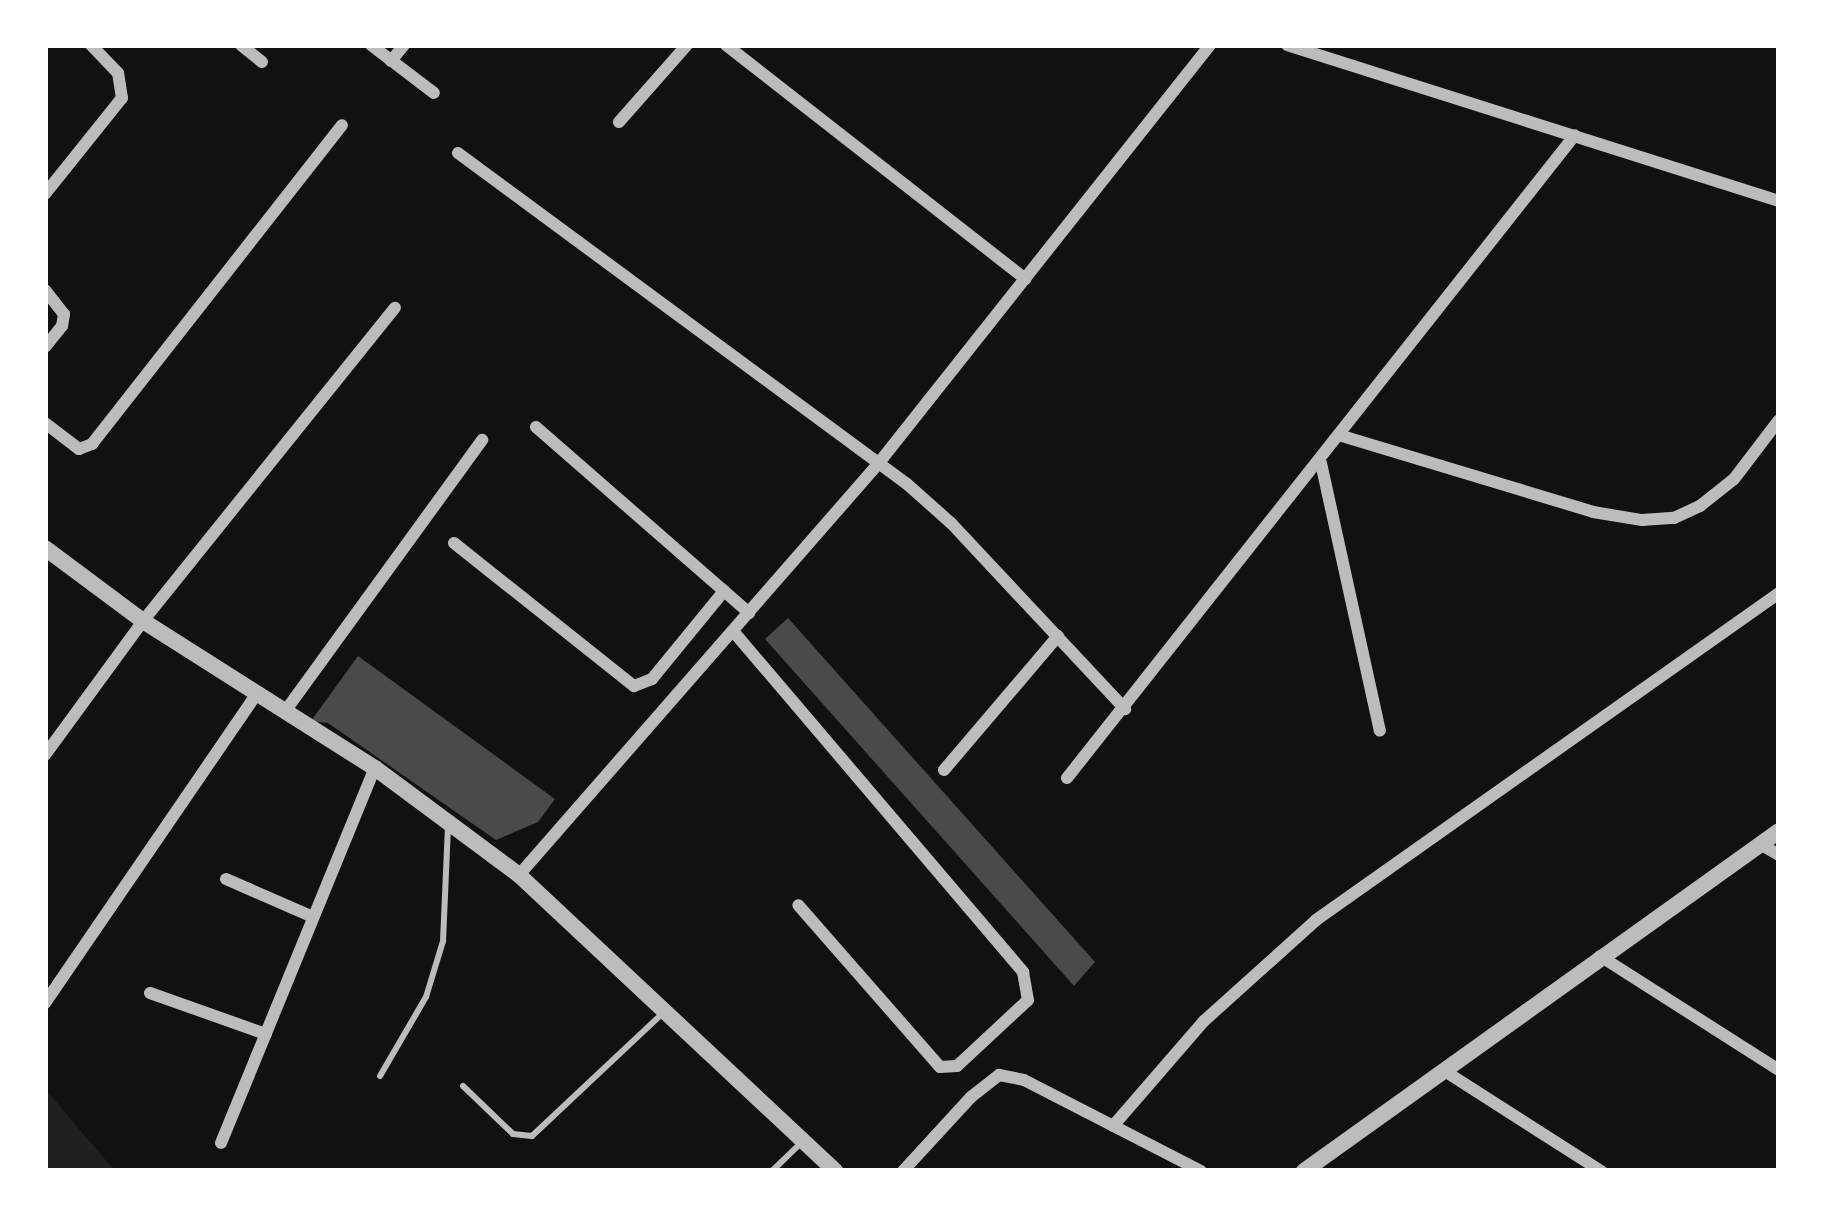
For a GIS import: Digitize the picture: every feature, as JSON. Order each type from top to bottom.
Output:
[{"type":"street","points":[[45,194],[122,98],[118,73],[91,45]]},
{"type":"street","points":[[242,45],[262,62]]},
{"type":"street","points":[[371,45],[434,93]]},
{"type":"street","points":[[392,61],[404,45]]},
{"type":"street","points":[[619,122],[687,45]]},
{"type":"street","points":[[726,45],[1025,279]]},
{"type":"street","points":[[519,875],[878,464],[1210,45]]},
{"type":"street","points":[[1287,45],[1779,201]]},
{"type":"street","points":[[45,422],[79,449],[92,444],[342,125]]},
{"type":"street","points":[[1067,778],[1321,463],[1575,135]]},
{"type":"street","points":[[458,153],[951,523],[1125,709]]},
{"type":"street","points":[[45,290],[59,303],[62,326],[45,346]]},
{"type":"street","points":[[45,755],[142,621],[395,308]]},
{"type":"street","points":[[1342,436],[1593,512],[1642,520],[1674,518],[1700,506],[1734,478],[1779,420]]},
{"type":"street","points":[[536,428],[749,613]]},
{"type":"street","points":[[286,710],[482,440]]},
{"type":"street","points":[[1321,463],[1379,731]]},
{"type":"street","points":[[454,544],[634,686],[652,679],[724,591]]},
{"type":"street","points":[[45,548],[142,621],[375,768],[519,875],[835,1171]]},
{"type":"street","points":[[1113,1126],[1204,1021],[1316,920],[1779,593]]},
{"type":"street","points":[[733,631],[1023,973],[1028,1000],[956,1066],[940,1067],[799,905]]},
{"type":"street","points":[[944,770],[1058,636]]},
{"type":"street","points":[[45,1004],[258,692]]},
{"type":"street","points":[[221,1143],[375,768]]},
{"type":"street","points":[[1304,1171],[1779,831]]},
{"type":"street","points":[[1760,844],[1779,855]]},
{"type":"street","points":[[226,879],[313,917]]},
{"type":"street","points":[[1600,956],[1779,1070]]},
{"type":"street","points":[[150,993],[266,1034]]},
{"type":"street","points":[[1443,1070],[1601,1171]]},
{"type":"street","points":[[903,1171],[971,1097],[999,1075],[1024,1080],[1201,1171]]},
{"type":"street","points":[[1333,1150],[1336,1171]]},
{"type":"lane","points":[[380,1076],[426,997],[443,941],[448,820]]},
{"type":"lane","points":[[463,1086],[513,1134],[532,1136],[664,1011]]},
{"type":"lane","points":[[772,1171],[803,1142]]},
{"type":"shaded area","points":[[45,1089],[115,1171],[45,1171]]},
{"type":"building","points":[[788,618],[1095,962],[1074,986],[765,639]]},
{"type":"building","points":[[358,656],[555,799],[538,822],[496,840],[328,723],[311,721]]}]
